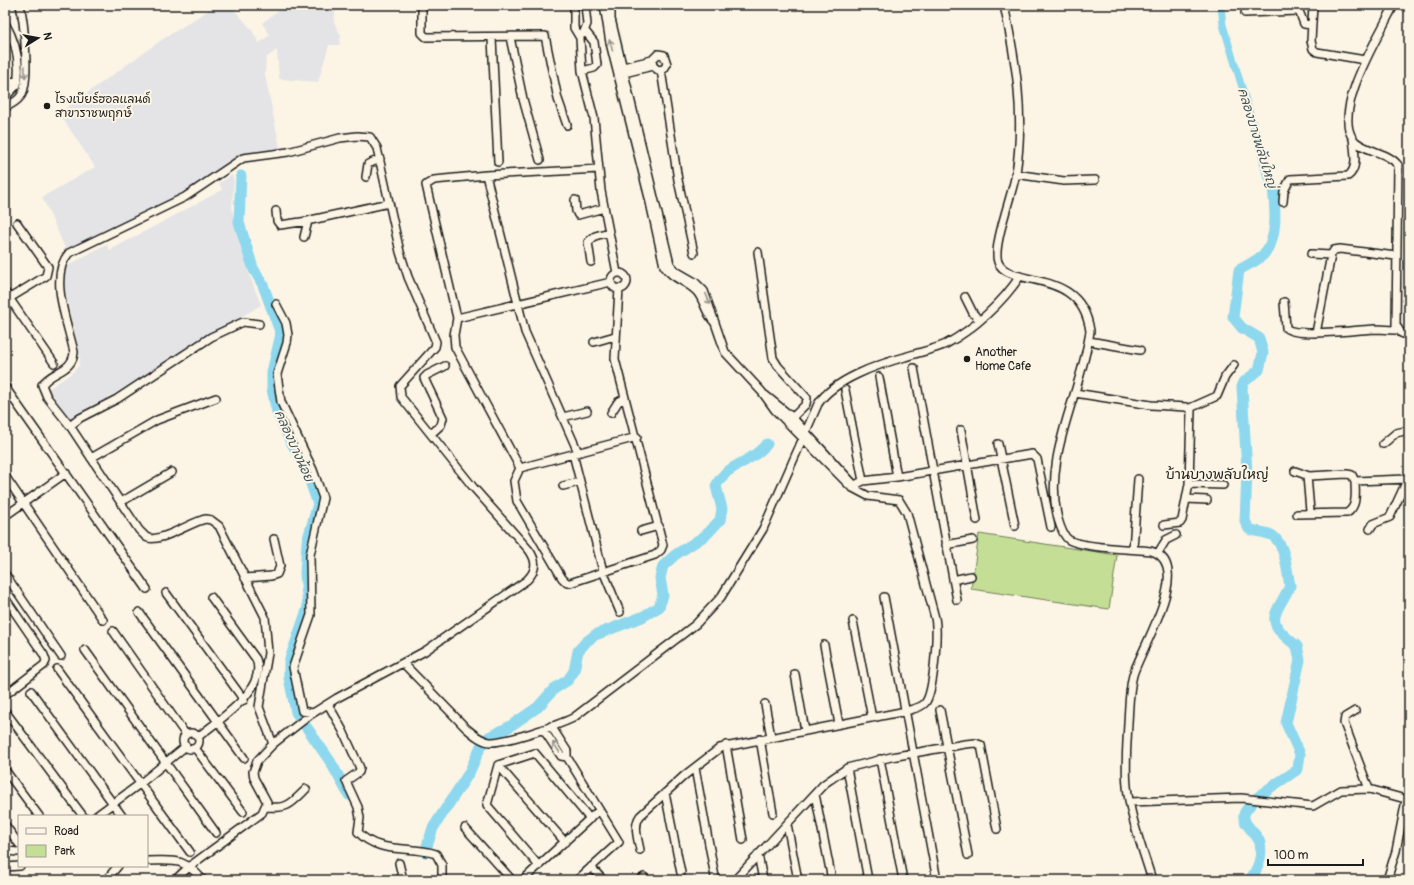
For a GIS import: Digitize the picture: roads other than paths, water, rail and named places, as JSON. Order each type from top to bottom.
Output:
[{"type":"street","points":[[5,108],[21,96],[26,79],[23,18],[20,5]]},
{"type":"street","points":[[574,5],[574,28],[580,38],[582,71],[594,118],[604,208],[617,273]]},
{"type":"street","points":[[580,38],[586,31],[587,24],[585,5]]},
{"type":"street","points":[[604,5],[652,198],[668,259],[672,268],[682,278],[701,286],[713,311],[714,322],[725,352],[762,392],[773,400],[803,439],[859,491],[876,498],[895,498],[904,506],[937,630],[931,685],[926,702],[918,708],[805,731],[726,745],[712,753],[694,768],[636,821],[640,850]]},
{"type":"street","points":[[608,20],[610,5]]},
{"type":"street","points":[[1004,5],[1017,71],[1020,108],[1016,174],[999,237],[996,255],[1002,268],[1020,276],[1056,286],[1072,295],[1080,305],[1087,319],[1090,331],[1089,341],[1061,444],[1056,473],[1055,499],[1060,527],[1067,538],[1074,542],[1133,549],[1158,554],[1163,557],[1167,565],[1167,583],[1163,603],[1151,637],[1133,676],[1129,702],[1126,750],[1127,787],[1152,880]]},
{"type":"street","points":[[1312,5],[1311,41],[1313,49],[1317,52],[1365,60]]},
{"type":"street","points":[[1283,202],[1284,191],[1290,179],[1348,176],[1350,174],[1354,166],[1354,139],[1350,130],[1350,104],[1365,60],[1394,5]]},
{"type":"street","points":[[422,6],[422,33],[426,37],[492,38],[545,36],[558,99],[567,125]]},
{"type":"street","points":[[1245,13],[1299,11],[1304,24],[1311,25]]},
{"type":"street","points":[[5,23],[11,33],[18,56],[18,81],[15,88],[5,97]]},
{"type":"street","points":[[582,71],[594,68],[597,65],[594,42],[586,31]]},
{"type":"street","points":[[510,37],[540,160]]},
{"type":"street","points":[[492,38],[498,162]]},
{"type":"street","points":[[652,63],[656,55],[664,56],[667,64],[661,70]]},
{"type":"street","points":[[621,70],[652,63]]},
{"type":"street","points":[[652,63],[661,70],[678,180],[694,253]]},
{"type":"street","points":[[5,82],[18,81]]},
{"type":"street","points":[[175,880],[190,866],[256,818],[266,807],[266,798],[254,778],[253,772],[257,761],[273,744],[311,714],[345,693],[404,664],[506,595],[527,580],[534,572],[534,559],[528,550],[473,487],[399,393],[400,386],[435,347],[436,342],[408,277],[400,252],[376,144],[370,137],[363,136],[340,138],[288,152],[242,158],[185,197],[69,253],[63,259],[58,277],[74,352],[74,359],[66,368],[45,380],[42,385],[47,397],[70,426],[139,530],[147,537],[153,539],[162,537],[200,520],[206,519],[215,522],[219,526],[262,610],[266,625],[267,664],[259,707],[273,744]]},
{"type":"street","points":[[1354,139],[1389,157],[1398,165],[1396,325],[1399,330]]},
{"type":"street","points":[[366,177],[368,164],[380,159]]},
{"type":"street","points":[[520,468],[458,353],[454,340],[457,318],[426,185],[434,180],[486,175],[599,169]]},
{"type":"street","points":[[1016,174],[1064,181],[1095,180]]},
{"type":"street","points":[[486,175],[525,332],[562,417],[575,453],[580,482],[603,571],[620,612]]},
{"type":"street","points":[[575,200],[578,215],[604,208]]},
{"type":"street","points":[[276,212],[277,221],[280,225],[308,221],[328,215],[389,204]]},
{"type":"street","points":[[304,237],[308,221]]},
{"type":"street","points":[[17,223],[48,267],[48,272],[46,276],[6,297],[54,363]]},
{"type":"street","points":[[591,262],[588,242],[595,236],[609,232]]},
{"type":"street","points":[[1316,333],[1331,255],[1334,250],[1340,249],[1396,256]]},
{"type":"street","points":[[758,252],[774,358],[778,366],[807,398],[806,404],[789,420]]},
{"type":"street","points":[[1311,254],[1331,255]]},
{"type":"street","points":[[611,282],[613,276],[617,273]]},
{"type":"street","points":[[611,282],[614,287],[619,288],[625,285],[626,280],[624,275],[617,273]]},
{"type":"street","points":[[404,664],[466,728],[480,738],[489,742],[503,740],[543,729],[573,718],[706,615],[737,572],[763,529],[820,400],[832,388],[888,362],[946,344],[979,320],[1008,292],[1020,276]]},
{"type":"street","points":[[457,318],[518,302],[611,282]]},
{"type":"street","points":[[619,288],[615,336],[615,359],[636,437],[659,526],[663,545],[658,553],[567,583],[562,578],[517,501],[514,481],[520,468],[636,437]]},
{"type":"street","points":[[965,298],[973,313],[979,320]]},
{"type":"street","points":[[1284,302],[1285,321],[1289,331],[1316,333],[1372,329],[1399,330],[1409,336]]},
{"type":"street","points":[[276,304],[286,323],[288,335],[287,343],[277,374],[281,402],[313,470],[323,498],[310,555],[311,615],[292,667],[302,711],[311,714]]},
{"type":"street","points":[[70,426],[80,418],[117,399],[211,337],[243,322],[259,324]]},
{"type":"street","points":[[594,342],[615,336]]},
{"type":"street","points":[[1089,341],[1140,350]]},
{"type":"street","points":[[1075,393],[1151,405],[1190,408],[1217,396],[1225,377],[1234,365]]},
{"type":"street","points":[[431,434],[441,425],[443,418],[424,378],[427,374],[445,366]]},
{"type":"street","points":[[914,368],[957,600]]},
{"type":"street","points":[[879,377],[897,477]]},
{"type":"street","points":[[5,387],[147,589]]},
{"type":"street","points":[[845,390],[863,481]]},
{"type":"street","points":[[91,458],[157,420],[216,398]]},
{"type":"street","points":[[611,413],[618,402],[625,398]]},
{"type":"street","points":[[1164,524],[1181,522],[1188,484],[1192,414],[1190,408]]},
{"type":"street","points":[[562,417],[587,411]]},
{"type":"street","points":[[961,430],[977,520]]},
{"type":"street","points":[[1383,444],[1396,433],[1409,430]]},
{"type":"street","points":[[998,444],[1015,526]]},
{"type":"street","points":[[853,486],[863,481],[933,471],[1029,453],[1037,459],[1051,527]]},
{"type":"street","points":[[1295,471],[1307,476],[1347,474],[1352,475],[1355,480],[1355,503],[1351,510],[1347,513],[1297,514]]},
{"type":"street","points":[[121,502],[172,472]]},
{"type":"street","points":[[5,516],[66,473]]},
{"type":"street","points":[[5,476],[103,620]]},
{"type":"street","points":[[1307,476],[1310,511]]},
{"type":"street","points":[[1355,480],[1408,478],[1390,518],[1374,524],[1370,529]]},
{"type":"street","points":[[1133,549],[1138,479]]},
{"type":"street","points":[[564,486],[580,482]]},
{"type":"street","points":[[1188,484],[1223,485]]},
{"type":"street","points":[[1186,499],[1207,500]]},
{"type":"street","points":[[641,531],[659,526]]},
{"type":"street","points":[[1158,554],[1166,540],[1176,535]]},
{"type":"street","points":[[245,578],[271,576],[277,574],[280,566],[274,538]]},
{"type":"street","points":[[946,545],[973,540]]},
{"type":"street","points":[[5,574],[61,656]]},
{"type":"street","points":[[953,580],[971,576]]},
{"type":"street","points":[[166,593],[244,700]]},
{"type":"street","points":[[198,737],[244,700],[253,685],[257,673],[257,663],[212,597]]},
{"type":"street","points":[[884,597],[936,875]]},
{"type":"street","points":[[5,598],[44,655],[46,661],[5,695]]},
{"type":"street","points":[[139,612],[244,758]]},
{"type":"street","points":[[854,621],[872,718]]},
{"type":"street","points":[[113,631],[186,734]]},
{"type":"street","points":[[824,645],[839,724]]},
{"type":"street","points":[[85,650],[216,833]]},
{"type":"street","points":[[57,668],[190,852]]},
{"type":"street","points":[[795,674],[805,731]]},
{"type":"street","points":[[31,691],[121,815]]},
{"type":"street","points":[[328,704],[343,731],[360,768],[359,772],[346,781],[358,807],[360,818],[358,832],[369,841],[381,846],[436,854],[442,865],[442,880]]},
{"type":"street","points":[[765,704],[771,737]]},
{"type":"street","points":[[940,710],[968,855]]},
{"type":"street","points":[[5,711],[81,815]]},
{"type":"street","points":[[1355,711],[1345,717],[1344,723],[1370,789]]},
{"type":"street","points":[[551,726],[566,751],[567,757],[619,842],[577,880]]},
{"type":"street","points":[[543,729],[562,756],[567,757]]},
{"type":"street","points":[[186,734],[192,733],[198,737]]},
{"type":"street","points":[[186,734],[183,742],[190,749],[195,748]]},
{"type":"street","points":[[195,748],[199,742],[198,737]]},
{"type":"street","points":[[760,739],[773,813]]},
{"type":"street","points":[[735,880],[824,784],[847,768],[880,759],[975,742],[981,745],[997,829]]},
{"type":"street","points":[[726,745],[743,840]]},
{"type":"street","points":[[97,815],[141,784],[186,746]]},
{"type":"street","points":[[195,748],[243,812]]},
{"type":"street","points":[[498,765],[535,753],[590,819]]},
{"type":"street","points":[[880,759],[903,880]]},
{"type":"street","points":[[498,765],[565,842]]},
{"type":"street","points":[[498,765],[487,805],[539,866]]},
{"type":"street","points":[[694,768],[715,876]]},
{"type":"street","points":[[847,768],[868,880]]},
{"type":"street","points":[[5,770],[38,815]]},
{"type":"street","points":[[266,807],[278,808],[288,806],[306,789]]},
{"type":"street","points":[[1130,802],[1241,798],[1313,806],[1338,791],[1370,789],[1407,800],[1396,851],[1387,880]]},
{"type":"street","points":[[665,793],[681,873]]},
{"type":"street","points":[[815,794],[832,880]]},
{"type":"street","points":[[523,880],[599,810]]},
{"type":"street","points":[[787,824],[798,880]]},
{"type":"street","points":[[5,825],[18,843]]},
{"type":"street","points":[[465,828],[512,880]]},
{"type":"street","points":[[5,851],[18,852]]},
{"type":"street","points":[[758,854],[763,880]]},
{"type":"street","points":[[148,861],[182,861],[190,866],[203,880]]},
{"type":"street","points":[[399,863],[404,880]]},
{"type":"street","points":[[5,867],[18,866]]},
{"type":"street","points":[[106,880],[117,867]]},
{"type":"street","points":[[591,867],[603,880]]},
{"type":"waterway","name":"คลองบางพลับใหญ่","points":[[1221,5],[1223,25],[1258,140],[1266,174],[1273,187]]},
{"type":"waterway","name":"คลองบางน้อย","points":[[241,176],[239,222],[253,268],[263,285],[281,334],[272,372],[272,389],[277,412],[291,442],[303,461],[318,504],[307,542],[305,574],[308,607],[289,662],[289,678],[296,712],[330,761],[349,795]]},
{"type":"waterway","name":"คลองบางพลับใหญ่","points":[[1250,880],[1259,863],[1261,848],[1255,834],[1245,822],[1244,814],[1258,797],[1298,769],[1300,754],[1286,723],[1300,660],[1297,646],[1279,630],[1275,618],[1276,612],[1290,586],[1285,560],[1281,546],[1273,536],[1249,529],[1245,521],[1247,472],[1242,387],[1244,382],[1259,370],[1263,353],[1259,338],[1242,328],[1233,317],[1239,270],[1263,255],[1272,241],[1275,223],[1273,187]]},
{"type":"waterway","points":[[425,852],[433,828],[469,773],[481,746],[489,737],[509,727],[538,707],[554,689],[568,680],[574,671],[578,651],[586,642],[595,635],[642,617],[659,607],[663,595],[660,578],[663,566],[675,555],[706,535],[720,520],[722,509],[716,486],[719,480],[732,468],[755,455],[767,444]]},
{"type":"place","name":"โรงเบียร์ฮอลแลนด์ สาขาราชพฤกษ์","points":[[47,106]]},
{"type":"place","name":"Another Home Cafe","points":[[967,359]]},
{"type":"district","name":"บ้านบางพลับใหญ่","points":[[1217,474]]}]
